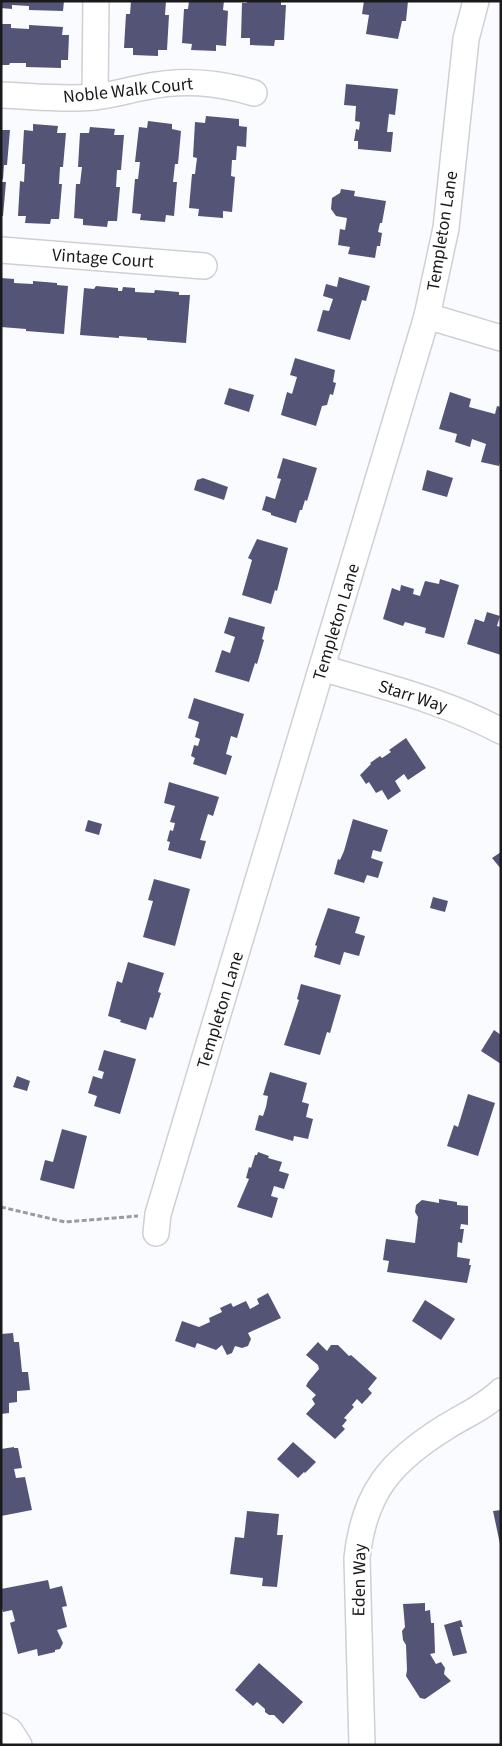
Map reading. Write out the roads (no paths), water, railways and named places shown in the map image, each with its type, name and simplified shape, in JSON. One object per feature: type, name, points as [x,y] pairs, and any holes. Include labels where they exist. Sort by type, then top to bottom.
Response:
[{"type":"street","points":[[95,97],[96,1]]},
{"type":"street","name":"Templeton Lane","points":[[157,1224],[427,316],[446,228],[466,39],[476,1]]},
{"type":"street","name":"Noble Walk Court","points":[[1,95],[70,99],[95,97],[176,82],[204,82],[230,86],[254,93]]},
{"type":"street","name":"Vintage Court","points":[[1,250],[204,266]]},
{"type":"street","points":[[427,316],[501,338]]},
{"type":"street","name":"Starr Way","points":[[322,668],[420,698],[474,717],[501,731]]},
{"type":"street","name":"Eden Way","points":[[362,1745],[357,1558],[360,1533],[367,1508],[391,1469],[408,1454],[445,1428],[484,1405],[501,1391]]},
{"type":"street","points":[[1,1726],[10,1731],[19,1745]]}]
